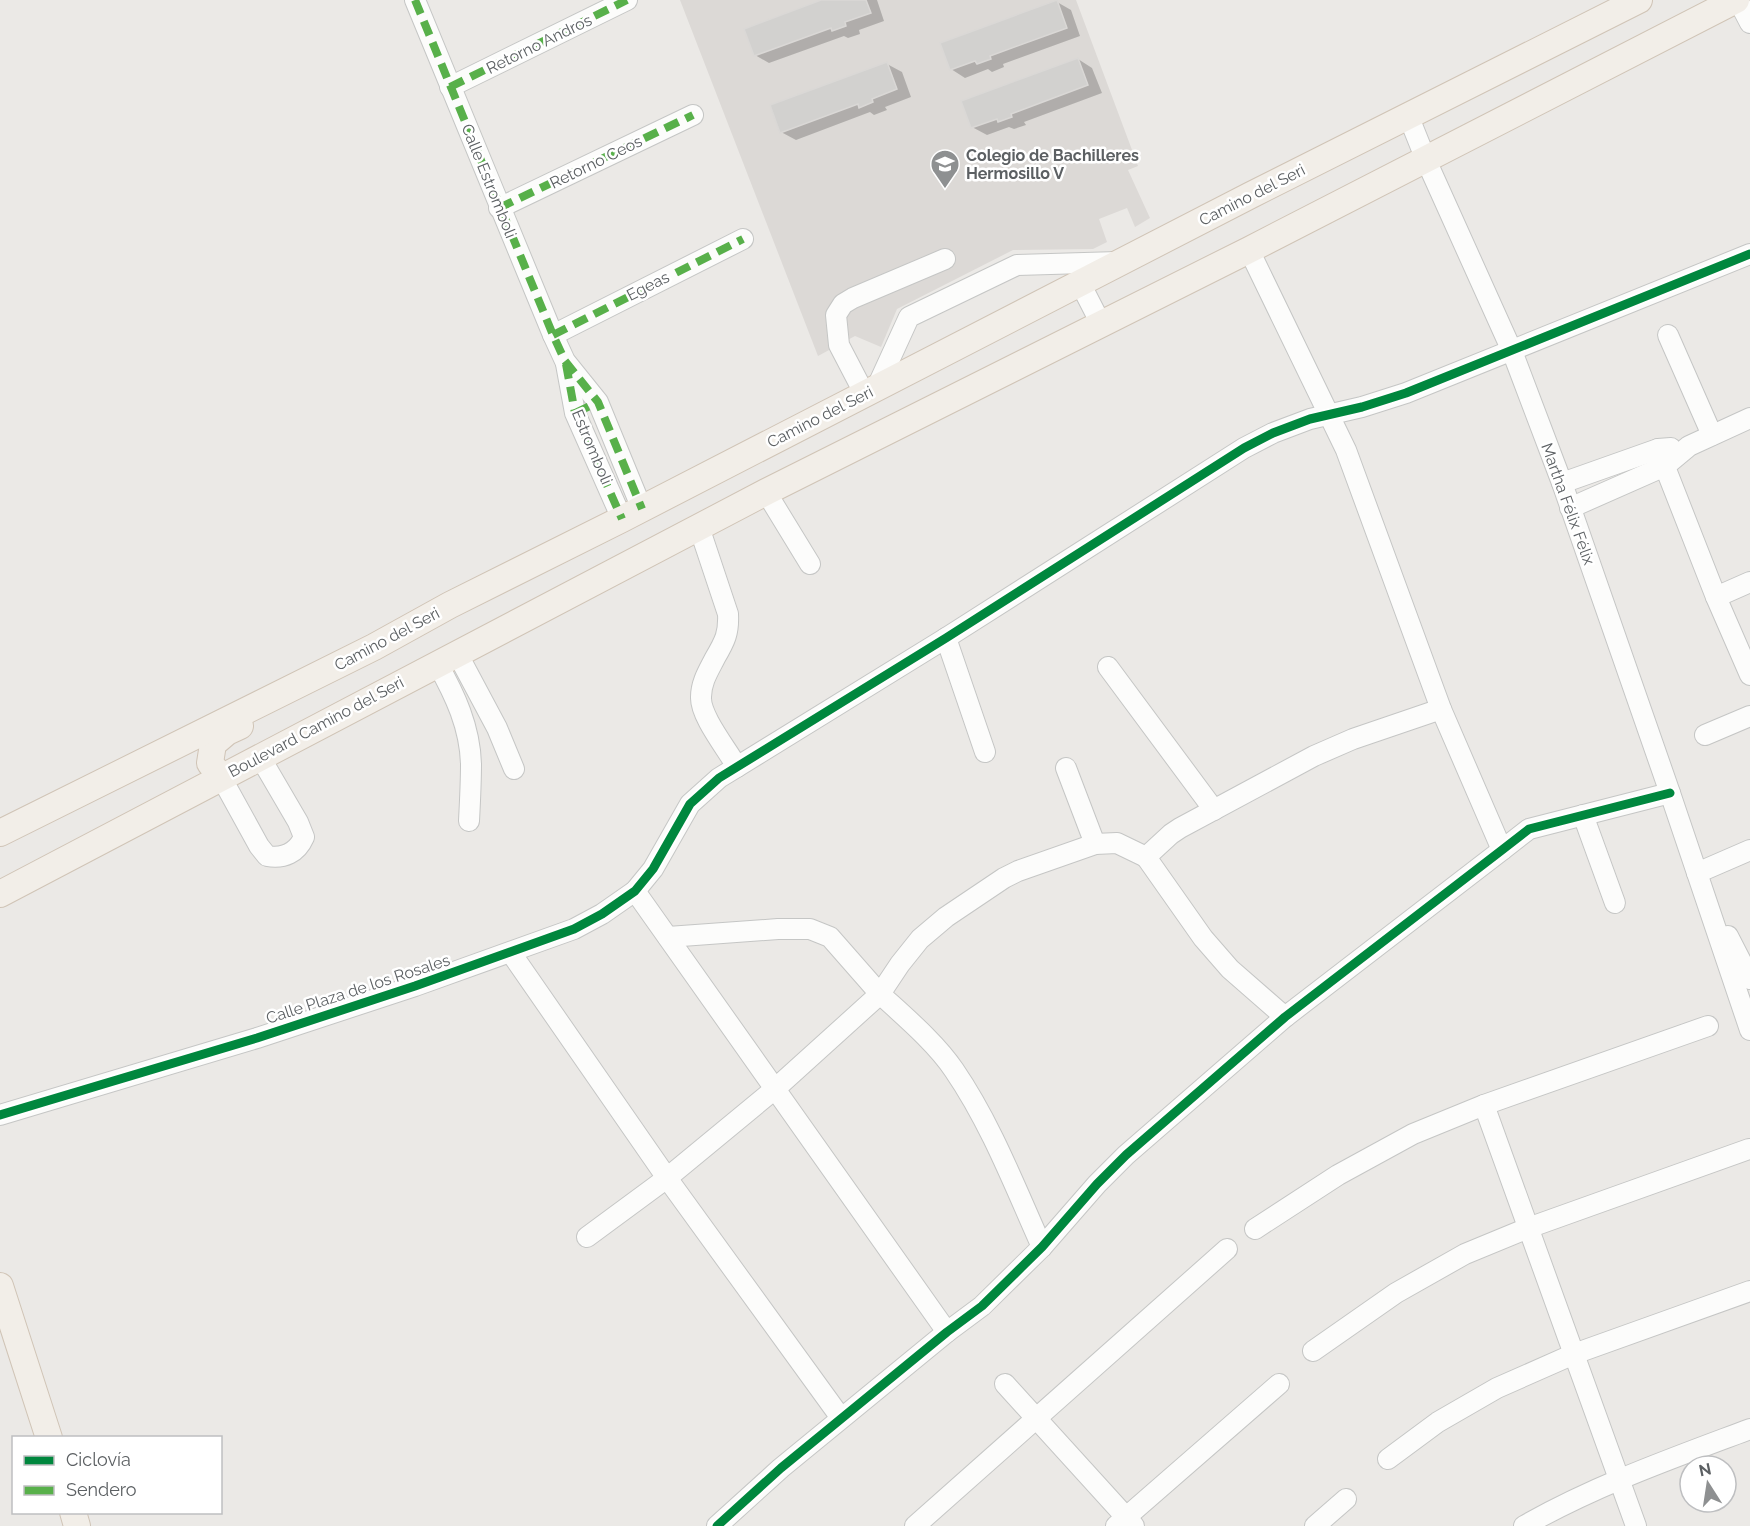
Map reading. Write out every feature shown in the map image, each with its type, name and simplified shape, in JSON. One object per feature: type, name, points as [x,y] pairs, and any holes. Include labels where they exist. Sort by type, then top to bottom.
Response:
[{"type":"main road","name":"Camino del Seri","points":[[0,833],[374,647],[450,605],[632,514],[1120,262],[1639,0]]},
{"type":"main road","points":[[699,527],[1249,250],[1737,0]]},
{"type":"main road","name":"Boulevard Camino del Seri","points":[[0,894],[699,527]]},
{"type":"main road","points":[[221,777],[210,763],[213,744],[227,732],[334,680],[374,647]]},
{"type":"main road","points":[[0,1286],[49,1436]]},
{"type":"street","name":"Calle Estromboli","points":[[414,0],[499,208],[565,361]]},
{"type":"street","name":"Retorno Andros","points":[[450,87],[627,0]]},
{"type":"street","points":[[1737,0],[1750,23]]},
{"type":"street","name":"Martha Félix Félix","points":[[1408,115],[1512,351],[1562,483],[1707,900]]},
{"type":"street","name":"Retorno Ceos","points":[[499,208],[693,116]]},
{"type":"street","name":"Egeas","points":[[553,335],[743,239]]},
{"type":"street","points":[[1249,250],[1327,415],[1346,450],[1441,710],[1502,850]]},
{"type":"street","name":"Calle Plaza de los Rosales","points":[[0,1115],[257,1038],[512,953],[574,929],[602,914],[635,891],[653,869],[690,804],[703,791],[737,767],[946,638],[1244,448],[1292,425],[1385,400],[1750,254]]},
{"type":"street","points":[[945,259],[853,298],[843,304],[836,315],[838,345],[870,390],[909,317],[1017,265],[1120,262]]},
{"type":"street","points":[[1080,283],[1101,324]]},
{"type":"street","points":[[1668,335],[1712,435]]},
{"type":"street","name":"Estromboli","points":[[565,361],[598,402],[632,514]]},
{"type":"street","name":"Estromboli","points":[[565,361],[575,413],[632,514]]},
{"type":"street","points":[[575,413],[598,402]]},
{"type":"street","points":[[1562,483],[1661,458],[1750,418]]},
{"type":"street","points":[[1570,508],[1661,458]]},
{"type":"street","points":[[1661,458],[1716,597],[1750,675]]},
{"type":"street","points":[[766,492],[810,564]]},
{"type":"street","points":[[699,527],[728,614],[729,628],[725,641],[704,677],[700,698],[707,718],[737,767]]},
{"type":"street","points":[[1716,597],[1750,582]]},
{"type":"street","points":[[946,638],[985,752]]},
{"type":"street","points":[[447,658],[497,728],[514,769]]},
{"type":"street","points":[[447,658],[454,694],[466,726],[471,762],[469,820]]},
{"type":"street","points":[[1108,666],[1214,810]]},
{"type":"street","points":[[1146,857],[1171,834],[1314,756],[1353,739],[1441,710]]},
{"type":"street","points":[[1705,735],[1750,716]]},
{"type":"street","points":[[221,777],[267,856],[280,858],[299,848],[304,837],[298,822],[260,757]]},
{"type":"street","points":[[1066,768],[1095,844]]},
{"type":"street","points":[[717,1526],[841,1418],[982,1306],[1042,1247],[1097,1184],[1126,1155],[1285,1017],[1529,829],[1670,793]]},
{"type":"street","points":[[1583,815],[1615,903]]},
{"type":"street","points":[[587,1237],[667,1178],[776,1088],[880,994],[920,939],[946,917],[1018,871],[1095,844],[1117,843],[1146,857],[1203,938],[1230,969],[1285,1017]]},
{"type":"street","points":[[1698,873],[1750,850]]},
{"type":"street","points":[[635,891],[947,1332]]},
{"type":"street","points":[[1707,900],[1750,979]]},
{"type":"street","points":[[1707,900],[1750,1030]]},
{"type":"street","points":[[668,937],[778,929],[810,929],[830,937],[880,994],[915,1026],[953,1068],[990,1132],[1042,1247]]},
{"type":"street","points":[[512,953],[667,1178],[841,1418]]},
{"type":"street","points":[[1255,1229],[1338,1175],[1413,1134],[1484,1105],[1708,1026]]},
{"type":"street","points":[[1484,1105],[1636,1526]]},
{"type":"street","points":[[1313,1351],[1406,1288],[1465,1254],[1528,1228],[1749,1149]]},
{"type":"street","points":[[915,1526],[1227,1249]]},
{"type":"street","points":[[1388,1460],[1438,1422],[1497,1388],[1574,1354],[1750,1291]]},
{"type":"street","points":[[1005,1384],[1125,1523],[1279,1384]]},
{"type":"street","points":[[1524,1526],[1619,1478],[1750,1429]]},
{"type":"street","points":[[1316,1526],[1346,1499]]},
{"type":"shaded area","name":"Colegio de Bachilleres Hermosillo V","points":[[680,0],[1076,0],[1138,166],[1128,170],[1150,218],[1135,227],[1127,208],[1099,219],[1107,242],[1093,249],[1013,250],[897,309],[881,347],[855,336],[818,356]]},
{"type":"building","points":[[821,0],[866,0],[871,13],[845,22],[846,26],[832,31],[831,28],[754,56],[744,29]]},
{"type":"building","points":[[1057,0],[1067,28],[990,56],[991,59],[977,64],[975,61],[950,70],[940,43]]},
{"type":"building","points":[[1078,58],[1088,85],[1011,114],[1012,117],[998,122],[997,119],[971,128],[961,101]]},
{"type":"building","points":[[887,62],[897,89],[872,99],[873,102],[859,108],[858,104],[780,133],[770,105]]},
{"type":"marked path","points":[[415,0],[553,335],[565,361],[598,402],[642,509]]},
{"type":"marked path","points":[[450,87],[627,0]]},
{"type":"marked path","points":[[499,208],[693,115]]},
{"type":"marked path","points":[[553,335],[743,239]]},
{"type":"marked path","points":[[566,364],[575,413],[622,519]]},
{"type":"marked path","points":[[575,413],[598,402]]},
{"type":"cycle path","points":[[0,1115],[257,1038],[415,986],[574,929],[602,914],[635,891],[653,869],[690,804],[719,778],[946,638],[1244,448],[1273,433],[1310,419],[1362,407],[1406,393],[1750,254]]},
{"type":"cycle path","points":[[717,1526],[781,1468],[982,1306],[1042,1247],[1097,1184],[1126,1155],[1285,1017],[1529,829],[1670,793]]},
{"type":"place","name":"Colegio de Bachilleres Hermosillo V","points":[[945,190]]}]
